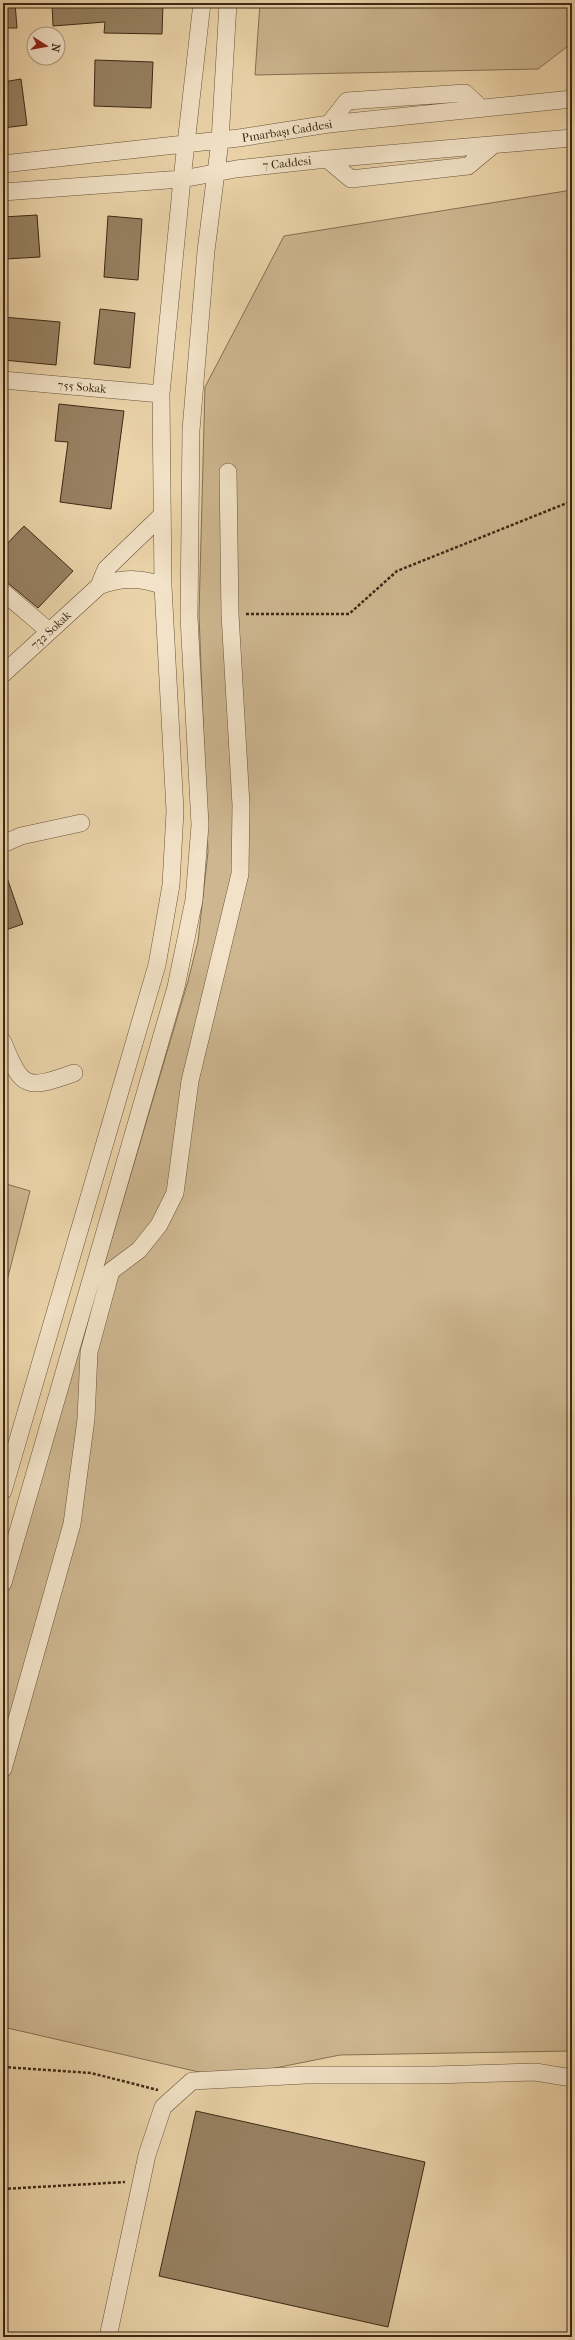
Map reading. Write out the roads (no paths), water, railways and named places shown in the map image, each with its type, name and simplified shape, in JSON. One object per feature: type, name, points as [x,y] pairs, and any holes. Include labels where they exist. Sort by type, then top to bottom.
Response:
[{"type":"street","points":[[3,1489],[148,998],[166,923],[171,885],[175,811],[163,586],[161,516],[161,394],[182,179],[202,3]]},
{"type":"street","points":[[3,1583],[176,988],[194,900],[200,825],[189,617],[189,475],[194,384],[206,251],[220,141],[228,3]]},
{"type":"street","name":"Pınarbaşı Caddesi","points":[[3,164],[220,141],[329,124],[572,100]]},
{"type":"street","name":"7 Caddesi","points":[[3,192],[182,179],[217,172],[327,159],[572,138]]},
{"type":"street","name":"755 Sokak","points":[[3,380],[161,394]]},
{"type":"street","points":[[3,1769],[72,1524],[86,1419],[89,1352],[111,1271],[139,1250],[159,1226],[175,1193],[190,1081],[240,874],[241,804],[230,614],[228,472]]},
{"type":"street","name":"732 Sokak","points":[[99,586],[106,568],[161,516]]},
{"type":"street","name":"732 Sokak","points":[[3,674],[99,586],[110,582],[132,578],[143,579],[163,586]]},
{"type":"street","points":[[3,592],[49,631]]},
{"type":"street","points":[[3,844],[21,836],[81,823]]},
{"type":"street","points":[[3,1042],[15,1072],[29,1082],[45,1083],[74,1073]]},
{"type":"street","points":[[108,2337],[147,2155],[163,2107],[175,2094],[192,2081],[269,2076],[535,2072],[572,2078]]}]
